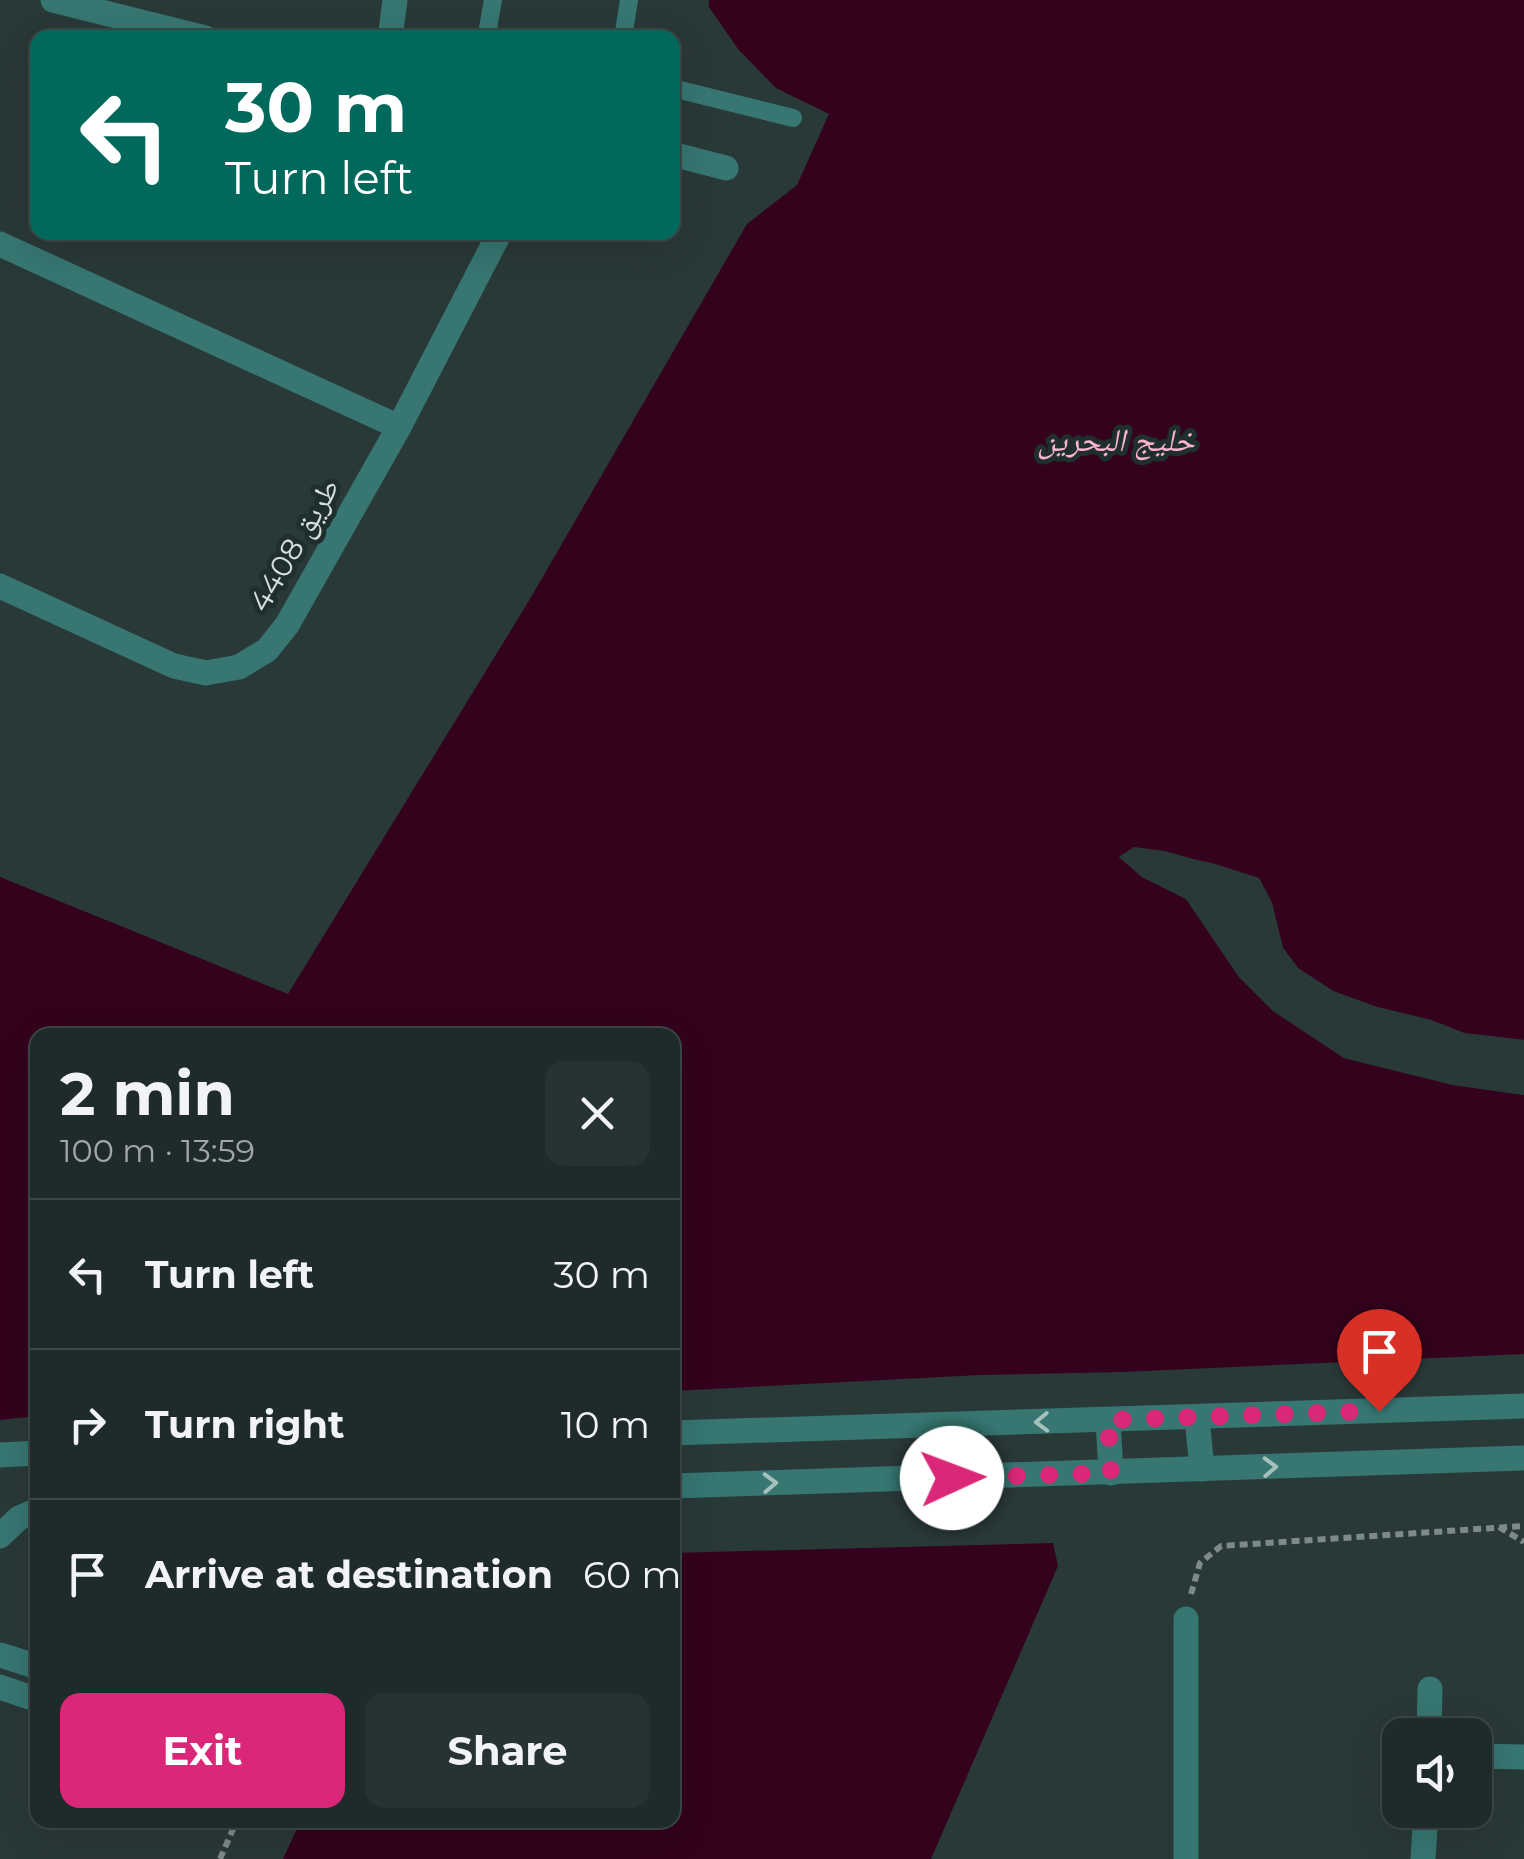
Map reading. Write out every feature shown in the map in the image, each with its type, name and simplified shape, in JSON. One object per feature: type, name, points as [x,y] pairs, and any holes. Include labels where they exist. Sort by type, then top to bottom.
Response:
[{"type":"street","points":[[53,0],[173,30]]},
{"type":"street","points":[[391,30],[394,0]]},
{"type":"street","points":[[680,156],[726,168]]},
{"type":"street","name":"طريق 4408","points":[[0,586],[174,666],[206,672],[239,667],[267,650],[287,625],[399,427],[496,240]]},
{"type":"street","points":[[0,244],[399,427]]},
{"type":"street","points":[[680,1433],[1524,1406]]},
{"type":"street","points":[[1197,1418],[1202,1469]]},
{"type":"street","points":[[1108,1420],[1111,1473]]},
{"type":"street","points":[[0,1456],[30,1454]]},
{"type":"street","points":[[680,1486],[1524,1458]]},
{"type":"street","points":[[0,1507],[30,1508]]},
{"type":"street","points":[[0,1536],[30,1512]]},
{"type":"street","points":[[1186,1619],[1186,1859]]},
{"type":"street","points":[[2,1652],[30,1664]]},
{"type":"street","points":[[0,1687],[30,1697]]},
{"type":"street","points":[[1429,1718],[1430,1689]]},
{"type":"street","points":[[1492,1756],[1524,1757]]},
{"type":"street","points":[[1423,1859],[1425,1828]]},
{"type":"lane","points":[[489,30],[493,0]]},
{"type":"lane","points":[[624,30],[629,0]]},
{"type":"lane","points":[[680,90],[793,118]]},
{"type":"path","points":[[1186,1619],[1200,1563],[1221,1546],[1524,1526]]},
{"type":"path","points":[[1498,1527],[1524,1542]]},
{"type":"path","points":[[220,1859],[234,1828]]},
{"type":"water","name":"خليج البحرين","points":[[709,0],[1524,0],[1524,1040],[1464,1033],[1333,991],[1298,968],[1283,948],[1272,903],[1259,878],[1165,851],[1134,847],[1119,857],[1142,877],[1186,899],[1239,977],[1273,1011],[1344,1058],[1453,1085],[1524,1095],[1524,1354],[680,1391],[680,1028],[30,1028],[30,1417],[0,1420],[0,877],[288,994],[530,599],[747,224],[797,185],[829,114],[776,88],[738,49],[709,7]]},
{"type":"water","points":[[1053,1543],[1058,1566],[931,1859],[283,1859],[297,1828],[680,1828],[680,1553]]},
{"type":"pier","points":[[1134,847],[1212,863],[1259,878],[1272,903],[1283,948],[1298,968],[1333,991],[1464,1033],[1524,1040],[1524,1045],[1463,1038],[1331,996],[1295,972],[1279,950],[1268,905],[1255,882],[1164,856],[1135,852],[1127,858],[1145,873],[1189,895],[1243,974],[1277,1007],[1346,1053],[1454,1080],[1524,1090],[1524,1095],[1453,1085],[1344,1058],[1273,1011],[1239,977],[1186,899],[1142,877],[1119,857]]},
{"type":"route","points":[[952,1478],[1111,1473],[1108,1420],[1379,1411]]}]
